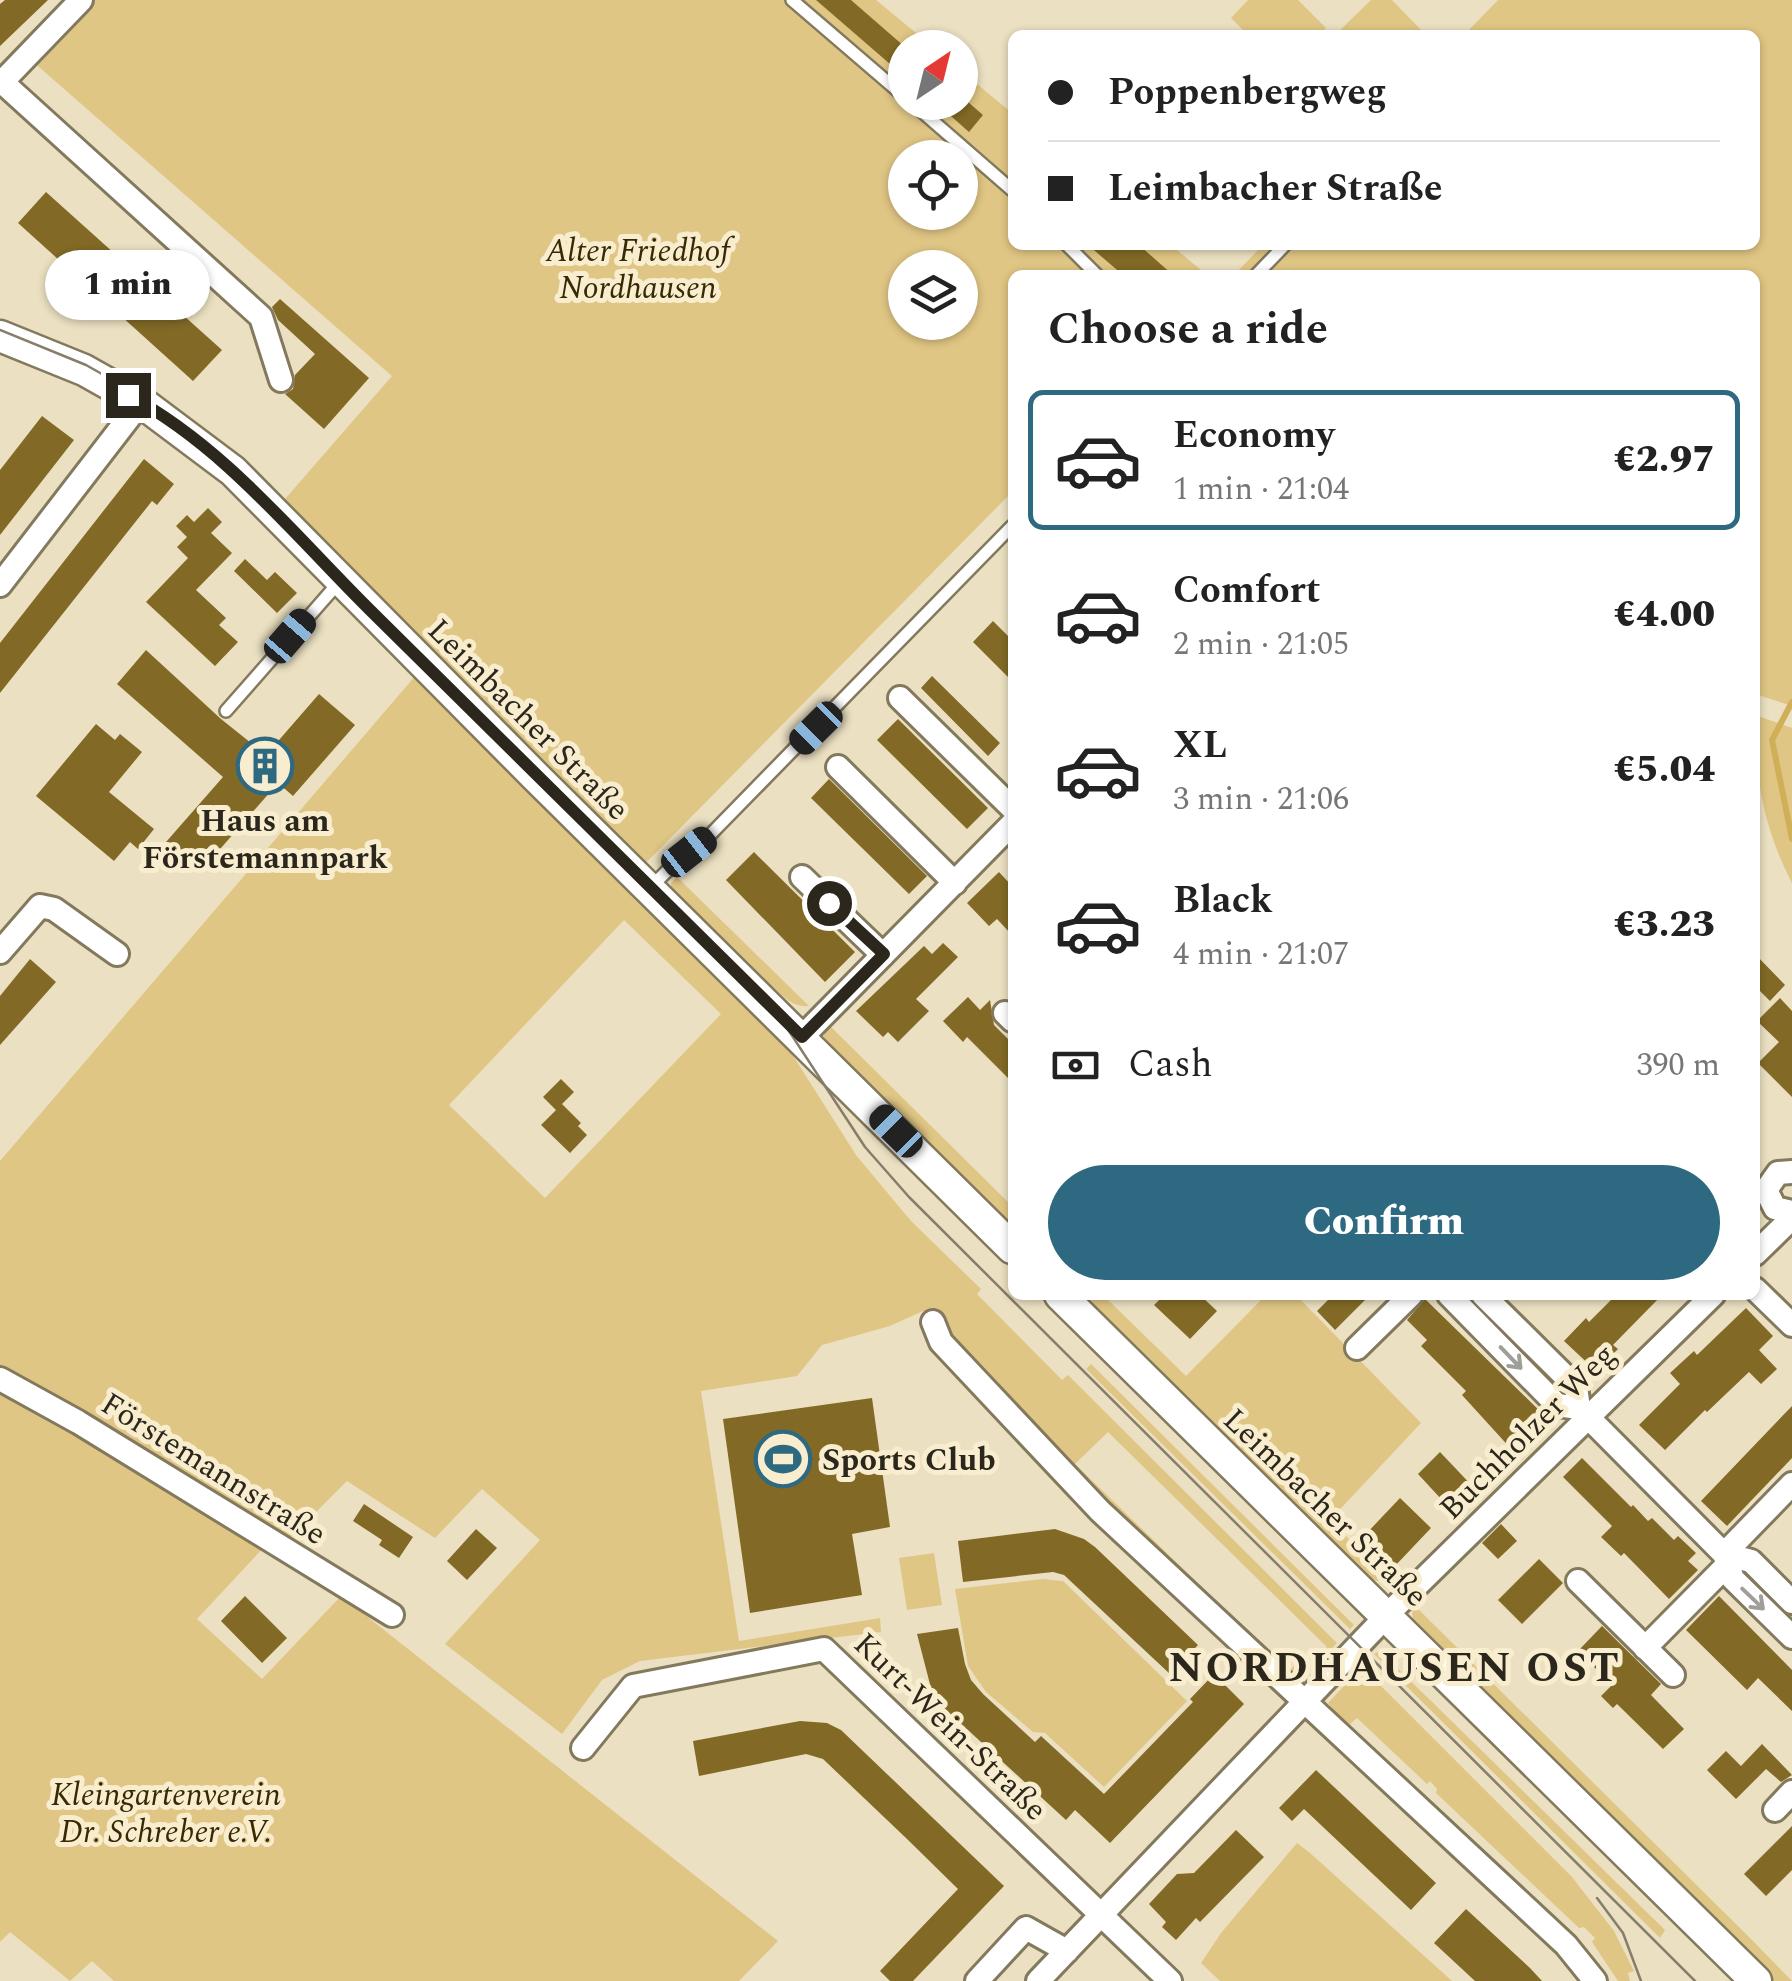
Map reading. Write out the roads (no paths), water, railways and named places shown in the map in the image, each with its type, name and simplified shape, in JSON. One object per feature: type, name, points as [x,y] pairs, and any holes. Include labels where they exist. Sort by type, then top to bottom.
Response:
[{"type":"street","points":[[75,2],[1,83],[261,317],[281,380]]},
{"type":"street","name":"Leimbacher Straße","points":[[0,336],[84,370],[141,402],[233,471],[1008,1244]]},
{"type":"street","points":[[0,585],[141,402]]},
{"type":"street","points":[[900,698],[1008,804]]},
{"type":"street","points":[[838,768],[956,882]]},
{"type":"street","points":[[802,1037],[956,882],[1008,836]]},
{"type":"street","points":[[802,877],[884,954]]},
{"type":"street","points":[[0,951],[40,906],[54,909],[118,954]]},
{"type":"street","points":[[1760,1249],[1792,1215],[1774,1208],[1766,1190],[1778,1174],[1792,1172]]},
{"type":"street","points":[[1760,1294],[1792,1325]]},
{"type":"street","name":"Leimbacher Straße","points":[[1065,1300],[1756,1981]]},
{"type":"street","points":[[1357,1348],[1405,1300]]},
{"type":"street","points":[[1454,1300],[1557,1405],[1583,1412]]},
{"type":"street","points":[[1488,1300],[1576,1387],[1583,1412],[1726,1559],[1733,1579],[1792,1637]]},
{"type":"street","name":"Buchholzer Weg","points":[[1038,1981],[1583,1412],[1707,1300]]},
{"type":"street","points":[[932,1322],[942,1342],[1100,1511],[1566,1945],[1595,1981]]},
{"type":"street","name":"Förstemannstraße","points":[[0,1380],[78,1422],[392,1614]]},
{"type":"street","points":[[1645,1648],[1792,1484]]},
{"type":"street","points":[[1726,1559],[1751,1561],[1792,1602]]},
{"type":"street","points":[[1578,1581],[1673,1676]]},
{"type":"street","name":"Kurt-Wein-Straße","points":[[583,1748],[633,1686],[824,1649],[1101,1915]]},
{"type":"street","points":[[1101,1915],[1170,1981]]},
{"type":"street","points":[[977,1981],[1026,1928],[1067,1950]]},
{"type":"lane","points":[[792,0],[888,82]]},
{"type":"lane","points":[[932,120],[1008,186]]},
{"type":"lane","points":[[1072,250],[1093,270]]},
{"type":"lane","points":[[1261,270],[1280,250]]},
{"type":"lane","points":[[649,889],[706,839],[1008,530]]},
{"type":"lane","points":[[226,711],[340,581]]},
{"type":"waterway","points":[[1792,702],[1772,740],[1792,839]]},
{"type":"tram line","points":[[0,330],[86,365],[139,395],[236,469],[766,996],[865,1147],[1008,1296]]},
{"type":"tram line","points":[[1012,1300],[1695,1981]]},
{"type":"tram line","points":[[1597,1898],[1623,1933],[1641,1981]]},
{"type":"place","name":"Haus am Förstemannpark","points":[[265,766]]},
{"type":"place","name":"Sports Club","points":[[783,1459]]},
{"type":"district","name":"NORDHAUSEN OST","points":[[1395,1666]]},
{"type":"park label","name":"Alter Friedhof Nordhausen","points":[[638,268]]},
{"type":"park label","name":"Kleingartenverein Dr. Schreber e.V.","points":[[166,1812]]}]
